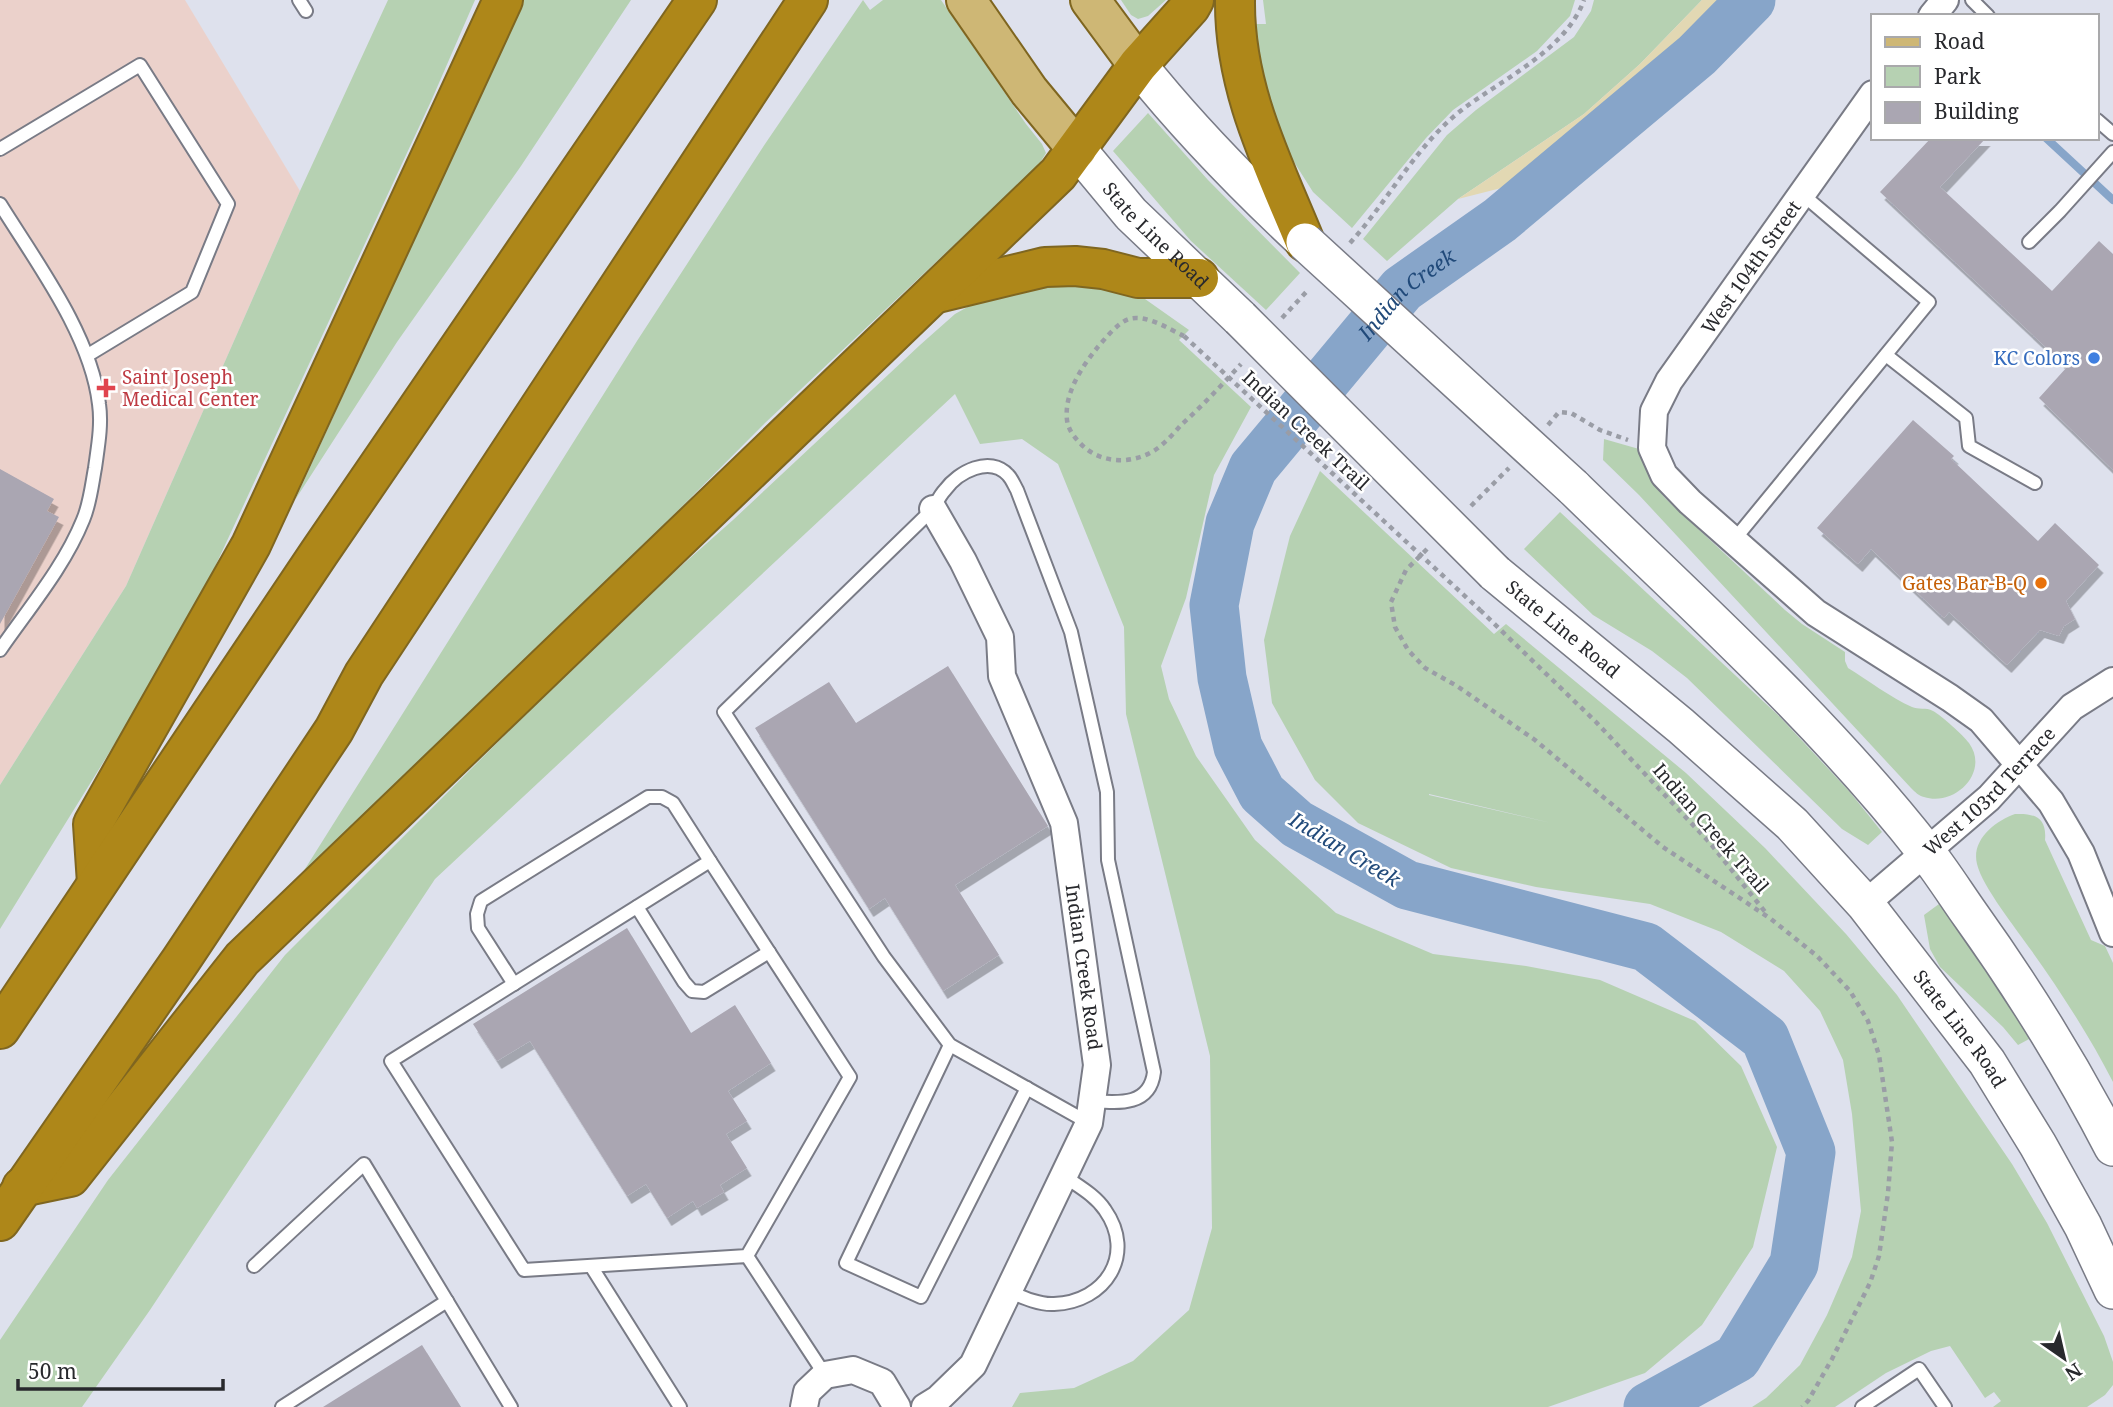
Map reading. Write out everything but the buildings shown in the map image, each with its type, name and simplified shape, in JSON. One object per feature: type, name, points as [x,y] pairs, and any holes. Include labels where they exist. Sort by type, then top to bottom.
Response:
[{"type":"highway","points":[[97,883],[93,824],[251,545],[503,0]]},
{"type":"highway","points":[[0,1030],[319,553],[697,0]]},
{"type":"highway","points":[[0,1221],[181,960],[334,730],[364,674],[808,0]]},
{"type":"highway","points":[[22,1187],[70,1177],[242,959],[1058,174],[1138,65],[1194,0]]},
{"type":"highway","points":[[1235,0],[1235,25],[1245,85],[1255,120],[1305,242]]},
{"type":"highway","points":[[932,294],[1045,267],[1075,266],[1138,278],[1199,278]]},
{"type":"main road","name":"State Line Road","points":[[966,0],[1029,90],[1131,214],[1199,278],[1257,322],[1494,573],[1681,726],[1793,824],[1864,904],[1987,1062],[2084,1226],[2113,1290]]},
{"type":"main road","points":[[1090,0],[1138,65],[1239,180],[1573,487],[1790,699],[1866,782],[1926,852],[1990,942],[2046,1029],[2113,1147]]},
{"type":"street","points":[[1934,14],[1945,0]]},
{"type":"street","name":"West 104th Street","points":[[1734,540],[1664,475],[1652,448],[1654,411],[1669,381],[1871,97]]},
{"type":"street","name":"Indian Creek Road","points":[[926,1407],[938,1399],[972,1365],[1064,1176],[1091,1112],[1097,1065],[1064,823],[1002,676],[1000,637],[964,561],[933,509]]},
{"type":"street","points":[[1734,540],[1816,613],[1981,720],[2050,802],[2081,853],[2113,933]]},
{"type":"street","name":"West 103rd Terrace","points":[[1864,904],[1989,797],[2072,706],[2113,681]]},
{"type":"street","points":[[804,1407],[807,1392],[825,1376],[853,1370],[882,1382],[897,1407]]},
{"type":"lane","points":[[1972,0],[1986,14]]},
{"type":"lane","points":[[0,149],[141,65],[228,204],[192,292],[88,355]]},
{"type":"lane","points":[[2099,122],[2113,134]]},
{"type":"lane","points":[[2029,242],[2113,152]]},
{"type":"lane","points":[[1734,540],[1929,302],[1802,194]]},
{"type":"lane","points":[[0,204],[62,304],[88,355],[99,403],[100,437],[84,519],[62,560],[0,650]]},
{"type":"lane","points":[[1886,355],[1966,418],[1969,446],[2035,483]]},
{"type":"lane","points":[[987,466],[999,468],[1008,475],[1017,490],[1071,632],[1107,792],[1108,860],[1154,1072],[1152,1084],[1141,1096],[1091,1112],[1027,1088],[950,1045],[884,957],[724,712],[933,509],[945,489],[972,469],[987,466]]},
{"type":"lane","points":[[514,984],[478,928],[477,914],[481,901],[648,797],[662,797],[673,803],[850,1077],[747,1256]]},
{"type":"lane","points":[[710,861],[391,1061],[524,1270],[747,1256]]},
{"type":"lane","points":[[637,907],[692,991],[704,992],[769,952]]},
{"type":"lane","points":[[950,1045],[846,1263],[921,1297],[1027,1088]]},
{"type":"lane","points":[[254,1266],[364,1164],[511,1407]]},
{"type":"lane","points":[[1008,1291],[1053,1305],[1075,1301],[1094,1292],[1110,1276],[1119,1251],[1116,1230],[1105,1209],[1091,1195],[1064,1176]]},
{"type":"lane","points":[[747,1256],[825,1376]]},
{"type":"lane","points":[[591,1266],[680,1407]]},
{"type":"lane","points":[[282,1407],[447,1301]]},
{"type":"lane","points":[[1863,1407],[1919,1369],[1945,1407]]},
{"type":"path","points":[[1346,248],[1372,218],[1395,183],[1442,128],[1461,110],[1552,46],[1574,22],[1584,0]]},
{"type":"path","points":[[1257,322],[1310,287]]},
{"type":"path","name":"Indian Creek Trail","points":[[1248,356],[1212,396],[1158,448],[1140,457],[1103,459],[1076,439],[1067,422],[1069,396],[1087,360],[1120,325],[1129,319],[1146,320],[1184,336],[1480,611],[1596,722],[1710,843],[1771,919],[1817,956],[1850,991],[1868,1021],[1879,1055],[1892,1142],[1879,1256],[1870,1283],[1832,1359],[1808,1401],[1801,1407]]},
{"type":"shaded area","name":"Saint Joseph Medical Center","points":[[0,0],[185,0],[300,191],[126,586],[0,785]]},
{"type":"green space","points":[[388,0],[475,0],[432,99],[187,627],[0,929],[0,785],[126,586],[300,191]]},
{"type":"green space","points":[[520,0],[631,0],[521,166],[397,342],[295,500],[462,136]]},
{"type":"green space","points":[[863,0],[870,10],[883,0],[941,0],[1042,144],[1046,153],[1038,166],[765,423],[581,608],[495,688],[293,888],[637,341],[765,144]]},
{"type":"green space","points":[[1121,0],[1166,0],[1148,16],[1138,19],[1131,15]]},
{"type":"green space","points":[[1263,0],[1575,0],[1570,16],[1537,51],[1453,110],[1426,138],[1352,228],[1313,192],[1270,124],[1253,24],[1266,24]]},
{"type":"green space","points":[[1594,0],[1702,0],[1640,64],[1584,114],[1458,199],[1387,261],[1363,239],[1447,135],[1574,37],[1591,11]]},
{"type":"green space","points":[[1148,113],[1208,180],[1300,273],[1266,310],[1191,241],[1113,151]]},
{"type":"green space","points":[[1030,281],[1114,288],[1145,299],[1189,330],[1179,340],[1251,407],[1214,475],[1186,598],[1161,666],[1169,699],[1196,756],[1255,840],[1336,913],[1433,954],[1526,966],[1600,980],[1695,1021],[1741,1066],[1777,1147],[1753,1247],[1702,1325],[1645,1373],[1548,1407],[1012,1407],[1020,1393],[1074,1388],[1133,1361],[1189,1310],[1212,1228],[1210,1056],[1126,714],[1124,627],[1058,464],[1022,439],[980,444],[955,394],[435,879],[150,1310],[82,1407],[0,1407],[0,1340],[108,1180],[285,955],[619,621],[733,520],[920,345],[955,314],[998,290]]},
{"type":"green space","points":[[1604,439],[1639,449],[1649,475],[1665,498],[1785,610],[1845,652],[1848,668],[1904,703],[1914,708],[1933,711],[1957,731],[1969,743],[1974,754],[1975,765],[1966,785],[1947,797],[1936,799],[1914,791],[1639,495],[1603,460]]},
{"type":"green space","points":[[1320,471],[1494,634],[1506,624],[1686,773],[1765,848],[1846,934],[1897,995],[2012,1164],[2047,1223],[2104,1336],[2113,1362],[2113,1385],[2105,1395],[2087,1407],[1993,1407],[2001,1401],[1994,1392],[1985,1398],[1950,1346],[1931,1351],[1886,1373],[1835,1407],[1752,1407],[1766,1398],[1800,1365],[1827,1315],[1852,1257],[1861,1211],[1852,1114],[1843,1060],[1820,1011],[1784,971],[1721,932],[1650,904],[1536,887],[1451,868],[1358,823],[1315,780],[1272,703],[1264,640],[1290,536]],"holes":[[[1429,794],[1551,823],[1429,795]]]},
{"type":"green space","points":[[1560,512],[1779,716],[1849,791],[1882,832],[1868,845],[1842,829],[1687,678],[1652,651],[1593,615],[1524,549]]},
{"type":"green space","points":[[2015,814],[2034,816],[2042,822],[2045,840],[2091,940],[2105,946],[2113,963],[2113,1082],[2075,1015],[1980,873],[1976,855],[1981,839],[2000,821]]},
{"type":"green space","points":[[1939,904],[2031,1038],[2018,1045],[2003,1027],[1940,967],[1930,949],[1924,915]]},
{"type":"sand","points":[[1702,0],[1743,0],[1671,67],[1583,141],[1517,184],[1458,199],[1584,114],[1640,64]]},
{"type":"waterway","name":"Indian Creek","points":[[1648,1407],[1737,1358],[1794,1264],[1811,1152],[1765,1038],[1646,947],[1407,885],[1297,824],[1262,793],[1238,747],[1222,678],[1214,605],[1230,523],[1253,468],[1402,289],[1500,220],[1697,55],[1751,0]]},
{"type":"waterway","points":[[2048,140],[2113,200]]},
{"type":"place","name":"KC Colors","points":[[2094,358]]},
{"type":"place","name":"Saint Joseph Medical Center","points":[[106,388]]},
{"type":"place","name":"Gates Bar-B-Q","points":[[2041,583]]}]
